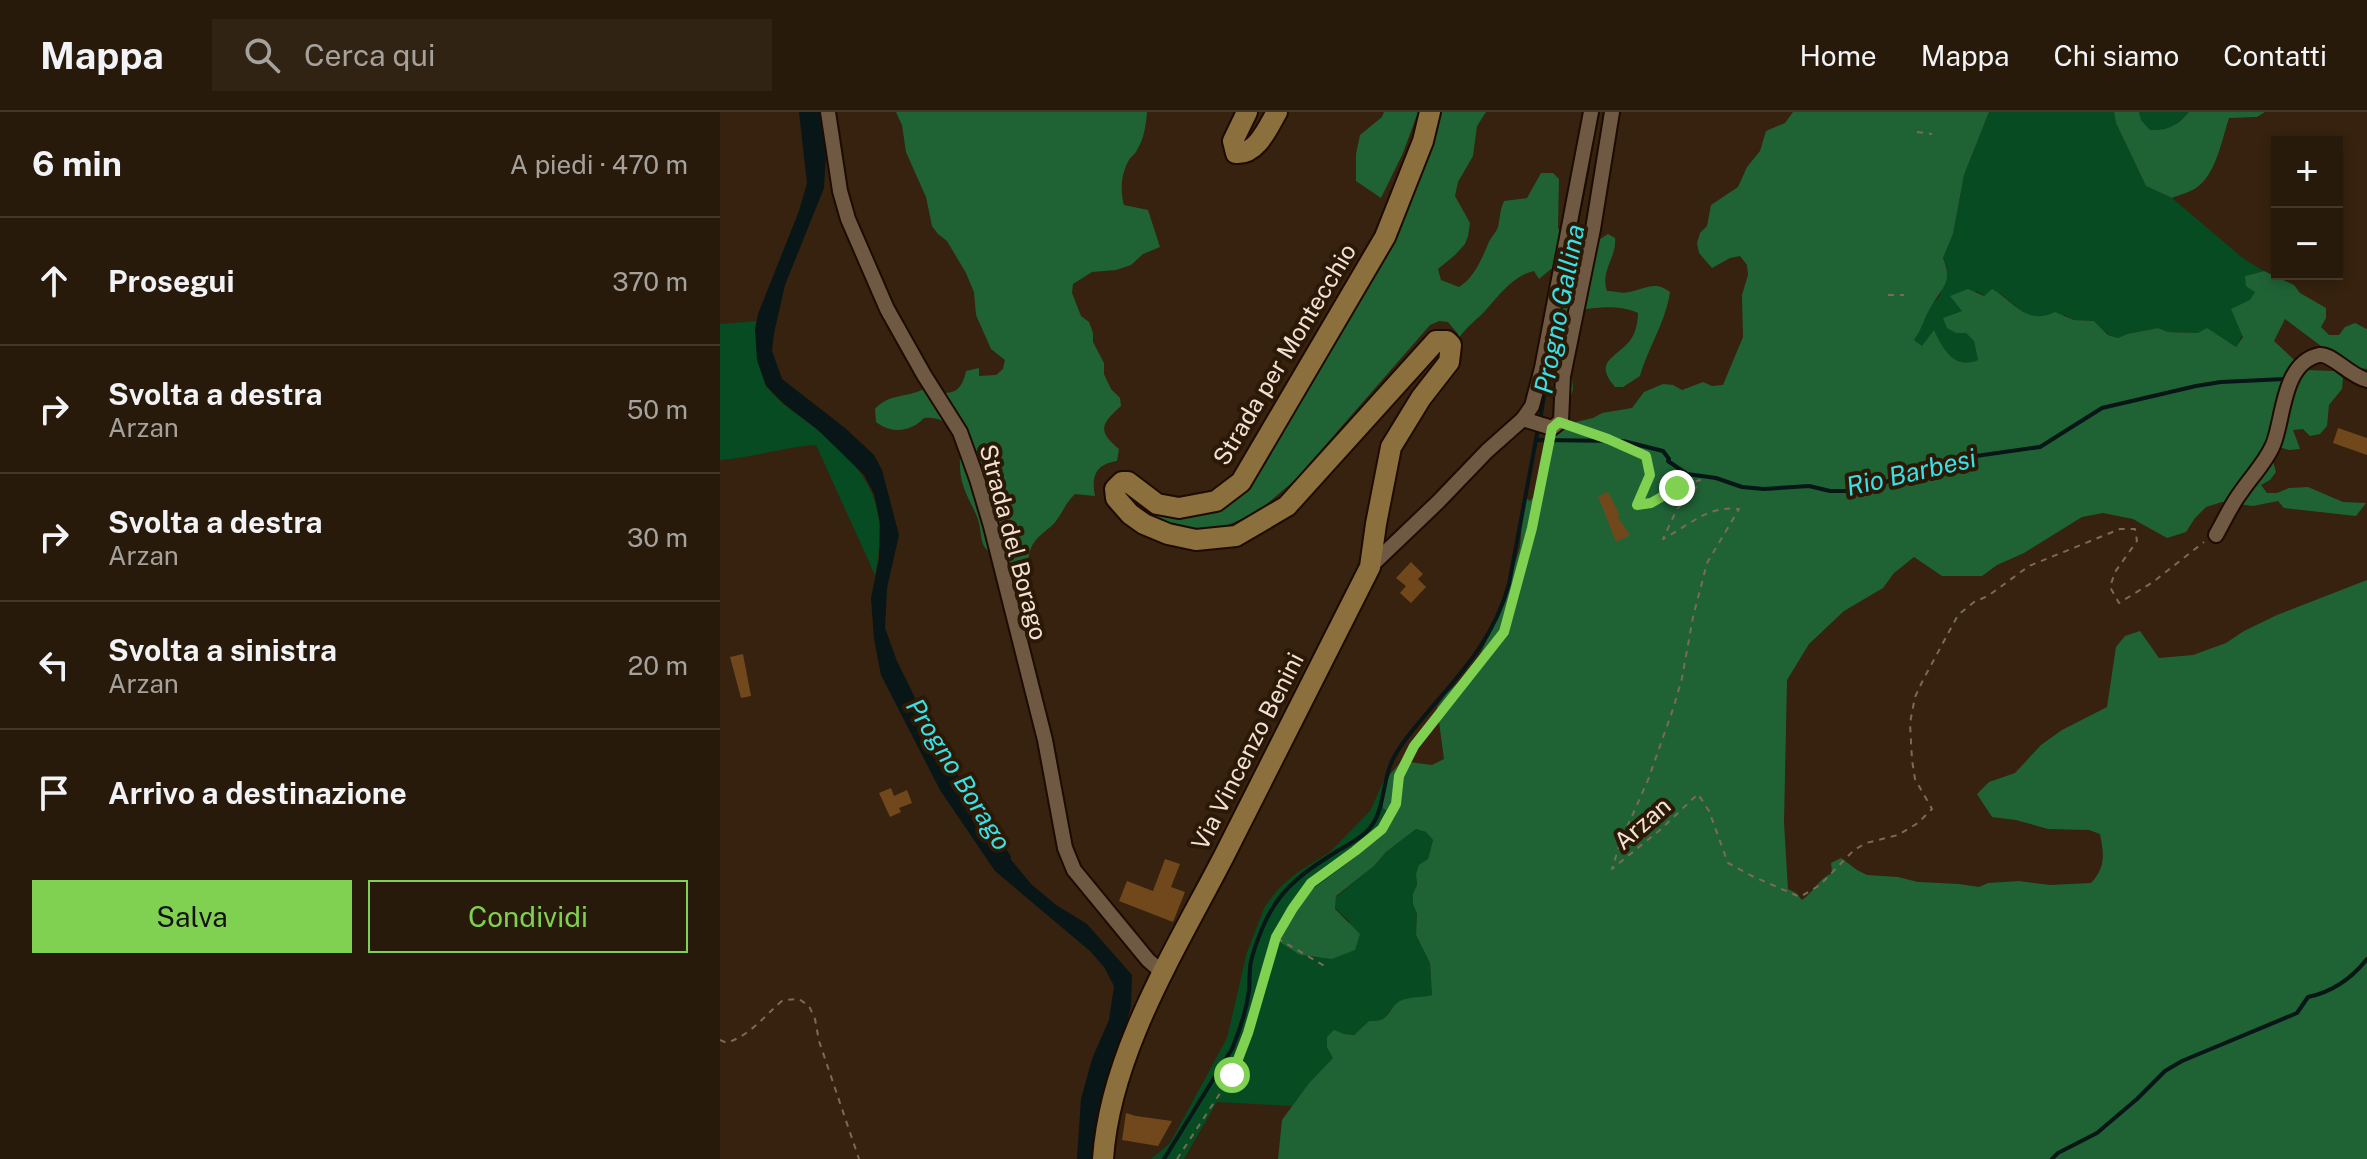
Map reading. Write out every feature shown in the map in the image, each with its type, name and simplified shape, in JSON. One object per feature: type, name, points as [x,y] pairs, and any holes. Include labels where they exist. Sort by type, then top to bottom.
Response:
[{"type":"street","name":"Strada del Borago","points":[[828,112],[840,191],[848,219],[887,309],[960,432],[977,479],[1045,740],[1065,848],[1074,870],[1148,960],[1164,974]]},
{"type":"street","points":[[1247,112],[1233,141],[1236,153],[1249,151],[1277,112]]},
{"type":"street","name":"Strada per Montecchio","points":[[1370,567],[1391,447],[1421,398],[1449,362],[1451,345],[1447,341],[1436,341],[1287,506],[1236,536],[1196,540],[1168,534],[1130,514],[1116,498],[1115,489],[1122,482],[1128,482],[1157,504],[1179,508],[1216,501],[1241,482],[1385,237],[1423,141],[1430,112]]},
{"type":"street","name":"Via Vincenzo Benini","points":[[1103,1159],[1104,1132],[1122,1063],[1370,567],[1487,451],[1526,421],[1542,368],[1591,112]]},
{"type":"street","points":[[1526,421],[1555,425],[1561,421],[1563,376],[1593,229],[1612,112]]},
{"type":"street","points":[[2217,532],[2273,445],[2289,383],[2305,362],[2324,354],[2353,376],[2367,380]]},
{"type":"path","points":[[1917,132],[1932,134]]},
{"type":"path","points":[[1888,295],[1904,295]]},
{"type":"path","points":[[1177,1159],[1232,1075],[1248,1033],[1276,937],[1311,883],[1382,829],[1396,804],[1399,776],[1414,746],[1504,632],[1555,425]]},
{"type":"path","name":"Arzan","points":[[1555,425],[1608,439],[1646,456],[1650,475],[1637,505],[1651,503],[1677,488],[1700,480],[1693,493],[1677,509],[1663,539],[1721,507],[1739,509],[1707,563],[1674,706],[1612,869],[1698,794],[1709,811],[1728,863],[1800,897],[1820,885],[1854,850],[1866,843],[1898,835],[1918,823],[1932,809],[1915,779],[1910,723],[1919,688],[1958,615],[2029,566],[2120,529],[2135,529],[2137,541],[2115,572],[2110,587],[2119,603],[2162,575],[2217,532]]},
{"type":"path","points":[[1276,937],[1328,968]]},
{"type":"path","points":[[720,1040],[727,1043],[744,1035],[761,1023],[783,1000],[799,999],[809,1006],[859,1159]]},
{"type":"green space","points":[[896,112],[1147,112],[1141,141],[1124,171],[1122,194],[1124,205],[1148,210],[1160,247],[1143,254],[1131,265],[1092,272],[1073,284],[1072,293],[1081,316],[1089,322],[1093,342],[1104,363],[1104,374],[1111,389],[1120,398],[1121,406],[1104,428],[1107,437],[1119,449],[1117,461],[1104,465],[1097,472],[1095,496],[1075,494],[1056,521],[1035,541],[1019,580],[1008,581],[1000,558],[983,544],[978,519],[962,482],[961,438],[949,425],[936,418],[924,418],[901,430],[876,422],[875,409],[886,400],[924,389],[950,392],[960,387],[966,371],[979,368],[979,376],[996,375],[1003,369],[1005,360],[991,349],[976,315],[974,292],[966,273],[947,241],[932,226],[926,197],[906,152],[902,125]]},
{"type":"green space","points":[[1384,112],[1418,112],[1403,153],[1381,198],[1356,181],[1356,154],[1360,135]]},
{"type":"green space","points":[[1442,112],[1486,112],[1477,126],[1473,156],[1458,182],[1455,196],[1470,223],[1468,236],[1455,255],[1438,269],[1441,280],[1459,287],[1469,279],[1497,229],[1504,201],[1527,198],[1541,173],[1553,173],[1559,179],[1558,228],[1573,253],[1584,255],[1608,234],[1615,238],[1614,252],[1607,270],[1607,291],[1627,293],[1655,286],[1670,292],[1640,376],[1623,387],[1615,387],[1606,372],[1611,358],[1632,338],[1638,313],[1617,308],[1581,310],[1576,324],[1570,399],[1556,374],[1563,270],[1551,269],[1539,279],[1534,271],[1506,287],[1457,341],[1458,334],[1448,322],[1439,321],[1430,325],[1295,480],[1256,513],[1204,535],[1160,528],[1151,509],[1234,493],[1425,162]]},
{"type":"green space","points":[[1793,112],[1989,112],[1964,175],[1953,234],[1943,258],[1947,278],[1914,340],[1922,346],[1934,330],[1950,356],[1956,360],[1978,360],[1974,341],[1966,333],[1956,333],[1947,328],[1943,318],[1962,311],[1950,296],[1968,289],[1984,296],[1992,289],[2028,314],[2045,316],[2055,312],[2074,320],[2094,321],[2108,335],[2118,338],[2158,328],[2168,332],[2198,333],[2207,328],[2236,347],[2243,337],[2231,309],[2250,300],[2255,292],[2246,286],[2245,276],[2264,271],[2271,274],[2271,280],[2283,280],[2294,285],[2300,293],[2326,308],[2326,318],[2321,327],[2329,335],[2339,335],[2345,327],[2355,323],[2367,329],[2367,369],[2339,365],[2325,349],[2285,319],[2274,341],[2305,370],[2335,371],[2343,378],[2342,389],[2329,405],[2327,426],[2320,434],[2310,436],[2303,429],[2293,430],[2300,449],[2279,447],[2270,451],[2276,472],[2261,485],[2267,493],[2308,487],[2343,502],[2366,503],[2356,516],[2284,508],[2278,501],[2253,506],[2222,502],[2206,507],[2186,532],[2167,538],[2133,519],[2103,513],[2082,517],[1982,576],[1942,576],[1914,557],[1894,573],[1883,588],[1844,611],[1809,644],[1787,680],[1784,823],[1788,889],[1802,900],[1832,873],[1831,863],[1841,858],[1867,875],[1918,882],[1979,887],[1988,883],[2019,881],[2050,885],[2091,883],[2103,860],[2100,834],[2089,830],[2048,829],[1992,817],[1977,794],[1989,782],[2015,773],[2041,745],[2062,730],[2107,707],[2116,647],[2125,636],[2140,631],[2159,658],[2193,655],[2226,643],[2277,615],[2367,580],[2367,1159],[1278,1159],[1282,1120],[1309,1083],[1333,1058],[1327,1047],[1327,1037],[1334,1030],[1354,1035],[1369,1021],[1381,1020],[1400,1001],[1432,995],[1430,963],[1416,935],[1417,914],[1413,894],[1419,865],[1428,859],[1433,840],[1426,832],[1416,829],[1336,896],[1335,909],[1360,934],[1355,950],[1332,959],[1300,955],[1272,937],[1287,907],[1359,854],[1395,817],[1383,808],[1383,782],[1402,761],[1432,765],[1444,759],[1437,707],[1446,694],[1473,669],[1485,644],[1520,547],[1524,497],[1530,501],[1541,486],[1555,434],[1572,423],[1602,413],[1632,408],[1644,392],[1663,384],[1682,390],[1703,382],[1712,386],[1723,385],[1743,337],[1742,295],[1748,275],[1747,265],[1740,256],[1712,268],[1699,253],[1697,243],[1700,233],[1707,226],[1711,205],[1738,187],[1747,167],[1760,151],[1766,131],[1785,123]]},
{"type":"green space","points":[[1989,112],[2114,112],[2116,123],[2146,186],[2172,198],[2244,259],[2264,271],[2245,276],[2255,292],[2236,347],[2198,333],[2168,332],[2158,328],[2118,338],[2109,335],[2094,321],[2074,320],[2065,315],[2035,317],[2025,314],[2001,294],[1985,296],[1976,291],[1963,311],[1953,314],[1956,333],[1966,333],[1974,341],[1978,360],[1956,360],[1941,345],[1934,331],[1922,347],[1914,340],[1933,303],[1940,296],[1947,267],[1943,258],[1953,234],[1964,175]]},
{"type":"green space","points":[[2114,112],[2139,112],[2141,120],[2150,130],[2156,130],[2172,126],[2189,112],[2265,112],[2257,117],[2229,118],[2209,175],[2196,188],[2172,198],[2146,186],[2116,123]]},
{"type":"green space","points":[[2139,112],[2189,113],[2171,126],[2150,130],[2141,120]]},
{"type":"green space","points":[[757,321],[755,329],[760,360],[768,388],[849,459],[871,491],[880,528],[875,575],[816,445],[720,460],[720,324]]},
{"type":"green space","points":[[1383,782],[1384,808],[1395,816],[1359,854],[1287,907],[1300,955],[1320,958],[1350,922],[1335,908],[1336,897],[1416,829],[1426,832],[1433,840],[1428,859],[1416,874],[1413,904],[1417,914],[1416,935],[1430,963],[1432,995],[1410,999],[1395,1006],[1382,1019],[1369,1021],[1354,1035],[1343,1034],[1333,1058],[1292,1106],[1217,1102],[1184,1159],[1151,1159],[1170,1143],[1227,1038],[1247,952],[1265,906],[1280,887],[1330,852],[1370,811]]},
{"type":"shaded area","points":[[799,112],[819,112],[826,155],[824,188],[785,285],[772,351],[782,379],[845,428],[874,455],[882,470],[899,535],[887,588],[885,628],[897,661],[945,759],[998,844],[1031,884],[1056,905],[1087,924],[1132,975],[1131,1006],[1105,1095],[1099,1159],[1077,1159],[1081,1099],[1092,1059],[1109,1020],[1114,986],[1104,967],[1090,951],[995,871],[940,790],[881,675],[871,598],[879,559],[880,523],[874,494],[864,475],[766,386],[757,360],[755,329],[758,314],[807,183]]},
{"type":"building","points":[[2338,428],[2367,438],[2367,455],[2333,443]]},
{"type":"building","points":[[1608,492],[1620,515],[1617,516],[1630,535],[1616,542],[1598,496]]},
{"type":"building","points":[[1411,562],[1423,574],[1418,579],[1426,587],[1411,603],[1400,593],[1406,586],[1396,578]]},
{"type":"building","points":[[743,654],[751,696],[741,698],[730,657]]},
{"type":"building","points":[[891,788],[894,796],[907,790],[912,803],[899,808],[901,812],[890,817],[879,793]]},
{"type":"building","points":[[1165,859],[1180,864],[1171,887],[1185,892],[1173,922],[1119,901],[1127,881],[1153,891]]},
{"type":"building","points":[[1126,1113],[1172,1121],[1158,1146],[1122,1140]]},
{"type":"waterway","name":"Progno Gallina","points":[[1559,314],[1588,166]]},
{"type":"waterway","name":"Progno Gallina","points":[[1540,420],[1549,366]]},
{"type":"waterway","name":"Rio Barbesi","points":[[1536,440],[1623,441],[1663,451],[1668,461],[1687,474],[1716,478],[1742,487],[1809,486],[1830,491],[1850,491],[1920,473],[1955,459],[2040,447],[2102,408],[2221,382],[2285,379]]},
{"type":"waterway","name":"Progno Gallina","points":[[1164,1159],[1232,1049],[1246,1006],[1253,953],[1274,906],[1299,878],[1369,829],[1378,814],[1396,754],[1468,664],[1496,619],[1509,584],[1538,429]]},
{"type":"waterway","name":"Progno Borago","points":[[942,754],[1009,857]]},
{"type":"waterway","points":[[2052,1159],[2097,1133],[2165,1071],[2297,1013],[2308,997],[2341,983],[2367,959]]},
{"type":"route","points":[[1232,1075],[1248,1033],[1276,937],[1293,908],[1311,883],[1382,829],[1396,804],[1399,776],[1414,746],[1504,632],[1532,528],[1552,428],[1559,422],[1646,456],[1650,475],[1637,505],[1651,503],[1677,488]]}]
